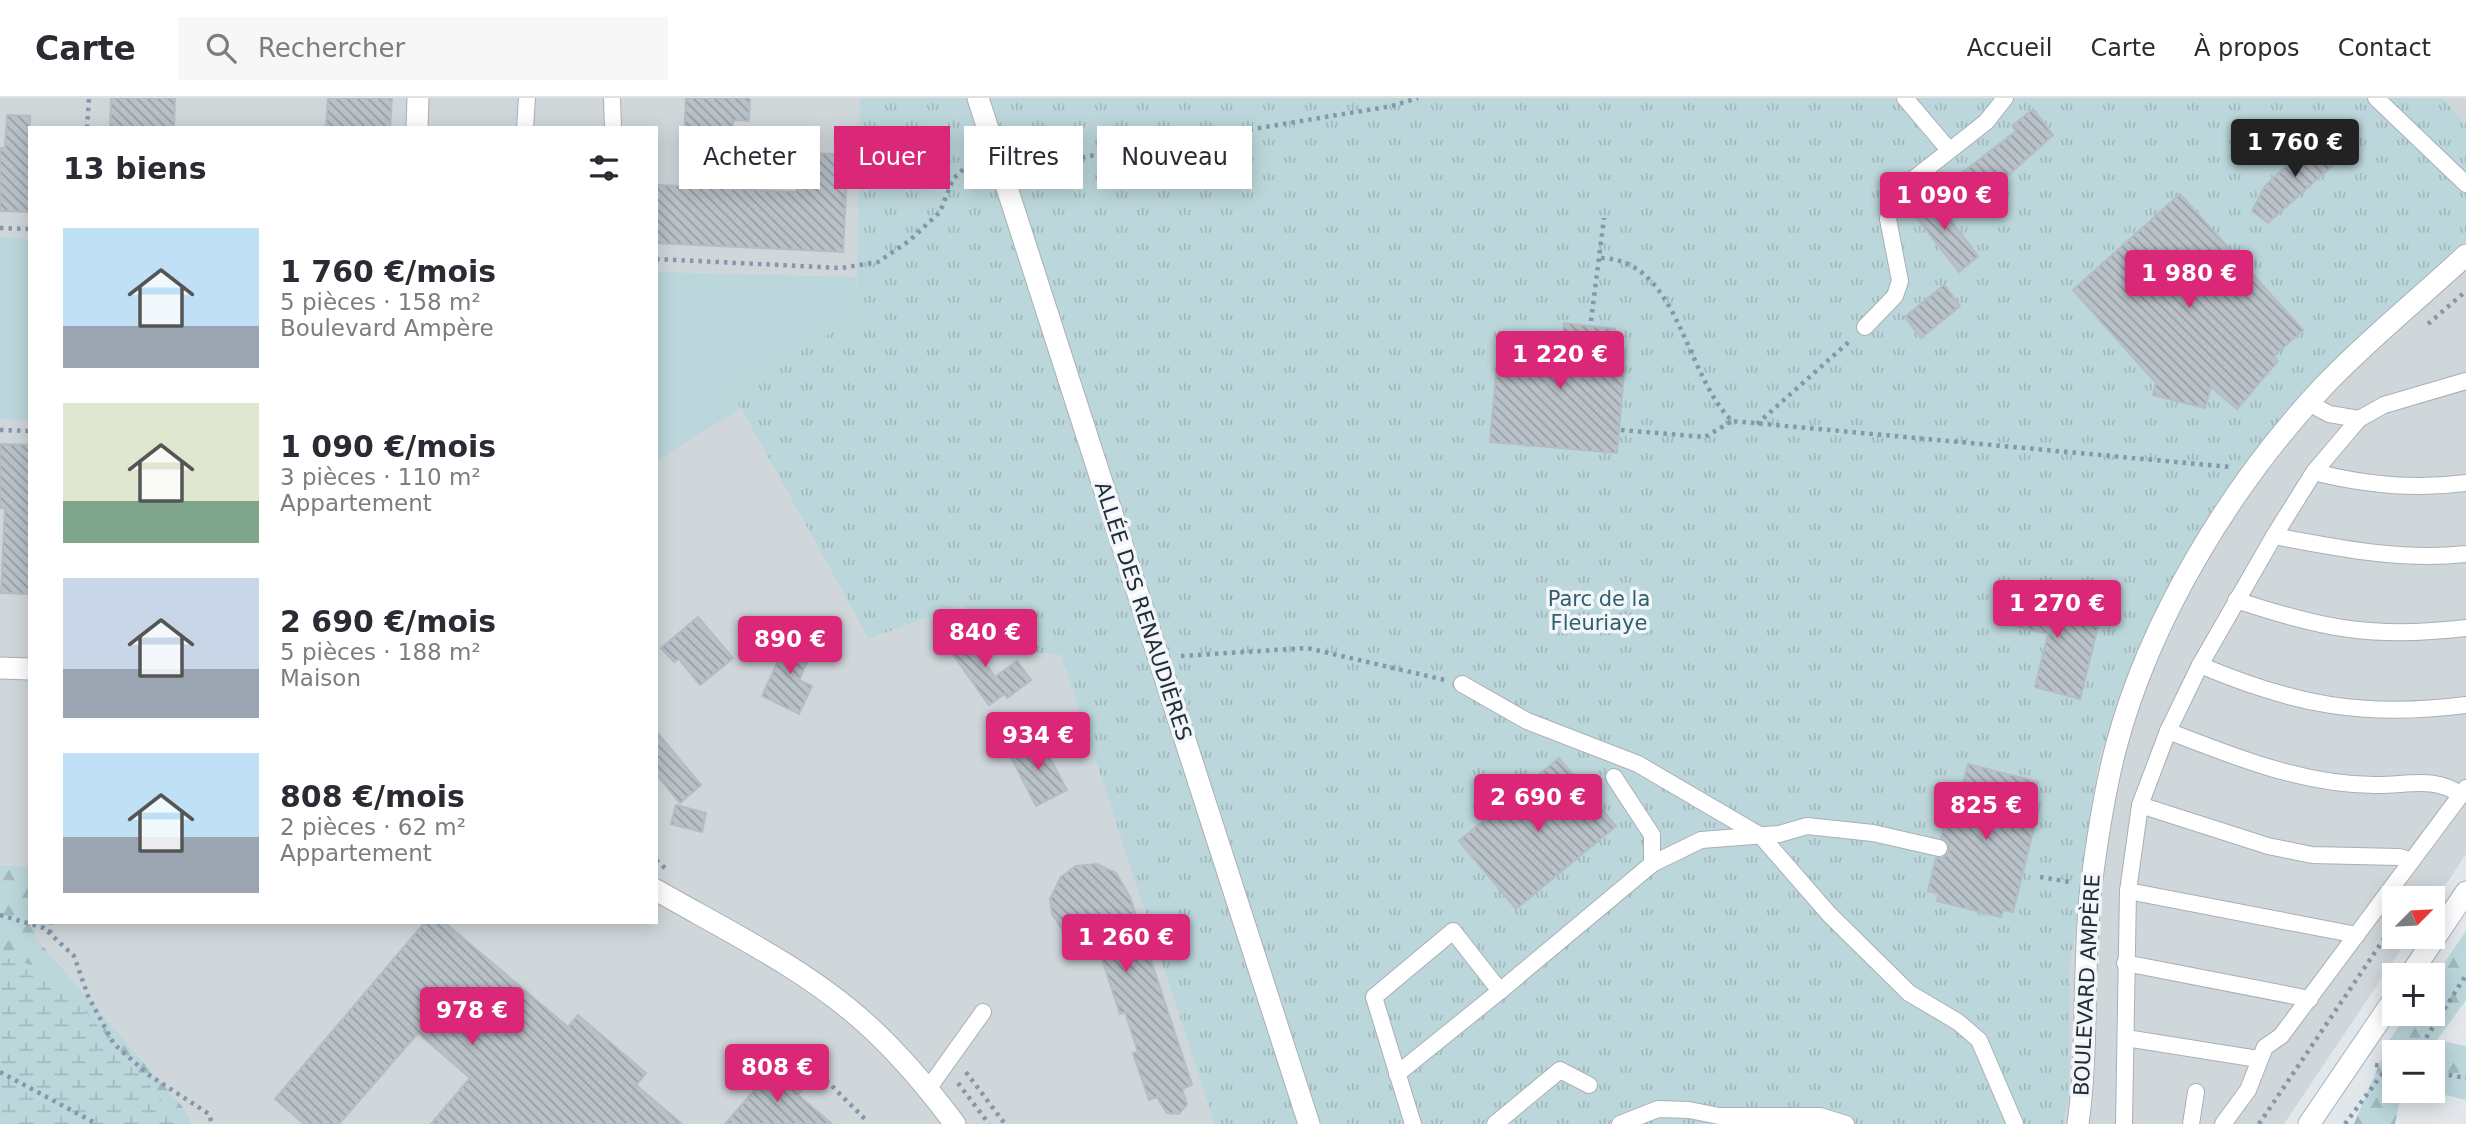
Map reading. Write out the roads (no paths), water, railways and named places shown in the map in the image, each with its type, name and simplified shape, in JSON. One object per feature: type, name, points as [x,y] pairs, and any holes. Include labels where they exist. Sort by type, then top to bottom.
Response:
[{"type":"street","points":[[417,126],[418,98]]},
{"type":"street","name":"ALLÉE DES RENAUDIÈRES","points":[[978,98],[1309,1124]]},
{"type":"street","name":"BOULEVARD AMPÈRE","points":[[2078,1124],[2085,1050],[2085,955],[2091,886],[2104,801],[2116,745],[2134,691],[2167,617],[2249,475],[2309,402],[2466,255]]},
{"type":"street","points":[[0,668],[28,669]]},
{"type":"street","points":[[658,891],[759,949],[863,1020],[928,1089],[955,1124]]},
{"type":"street","points":[[2418,963],[2466,892]]},
{"type":"street","points":[[2309,1124],[2382,1017]]},
{"type":"lane","points":[[525,126],[527,98]]},
{"type":"lane","points":[[612,98],[613,126]]},
{"type":"lane","points":[[1905,98],[1950,150]]},
{"type":"lane","points":[[1865,327],[1895,296],[1900,281],[1888,219],[1894,195],[1986,122],[2005,98]]},
{"type":"lane","points":[[2376,98],[2466,184]]},
{"type":"lane","points":[[2124,1124],[2128,891],[2140,805],[2168,731],[2200,665],[2274,536],[2314,472],[2359,419],[2384,405],[2466,381]]},
{"type":"lane","points":[[2309,402],[2329,414],[2359,419]]},
{"type":"lane","points":[[2314,472],[2374,484],[2411,487],[2466,483]]},
{"type":"lane","points":[[2274,536],[2387,556],[2429,558],[2466,554]]},
{"type":"lane","points":[[2236,600],[2310,623],[2354,632],[2424,633],[2466,628]]},
{"type":"lane","points":[[2200,665],[2265,690],[2329,706],[2380,711],[2466,705]]},
{"type":"lane","points":[[1462,684],[1527,721],[1638,764],[1761,836],[1829,914],[1909,993],[1958,1022],[1979,1040],[2015,1124]]},
{"type":"lane","points":[[2168,731],[2293,775],[2355,784],[2440,783],[2464,791],[2281,1036],[2266,1047],[2258,1059],[2248,1090],[2223,1124]]},
{"type":"lane","points":[[1614,777],[1652,835],[1652,864]]},
{"type":"lane","points":[[2140,805],[2268,846],[2312,855],[2399,857],[2412,861]]},
{"type":"lane","points":[[1397,1074],[1652,864],[1701,840],[1761,836],[1807,826],[1873,833],[1939,848]]},
{"type":"lane","points":[[2128,891],[2357,935]]},
{"type":"lane","points":[[1413,1124],[1374,997],[1453,931],[1500,991]]},
{"type":"lane","points":[[2125,963],[2309,999]]},
{"type":"lane","points":[[928,1089],[983,1012]]},
{"type":"lane","points":[[2126,1038],[2258,1059]]},
{"type":"lane","points":[[1495,1124],[1560,1070],[1589,1085]]},
{"type":"lane","points":[[2191,1124],[2196,1092]]},
{"type":"lane","points":[[1620,1124],[1658,1109],[1689,1110],[1719,1116],[1820,1116],[1846,1124]]},
{"type":"park label","name":"Parc de la Fleuriaye","points":[[1599,611]]}]
